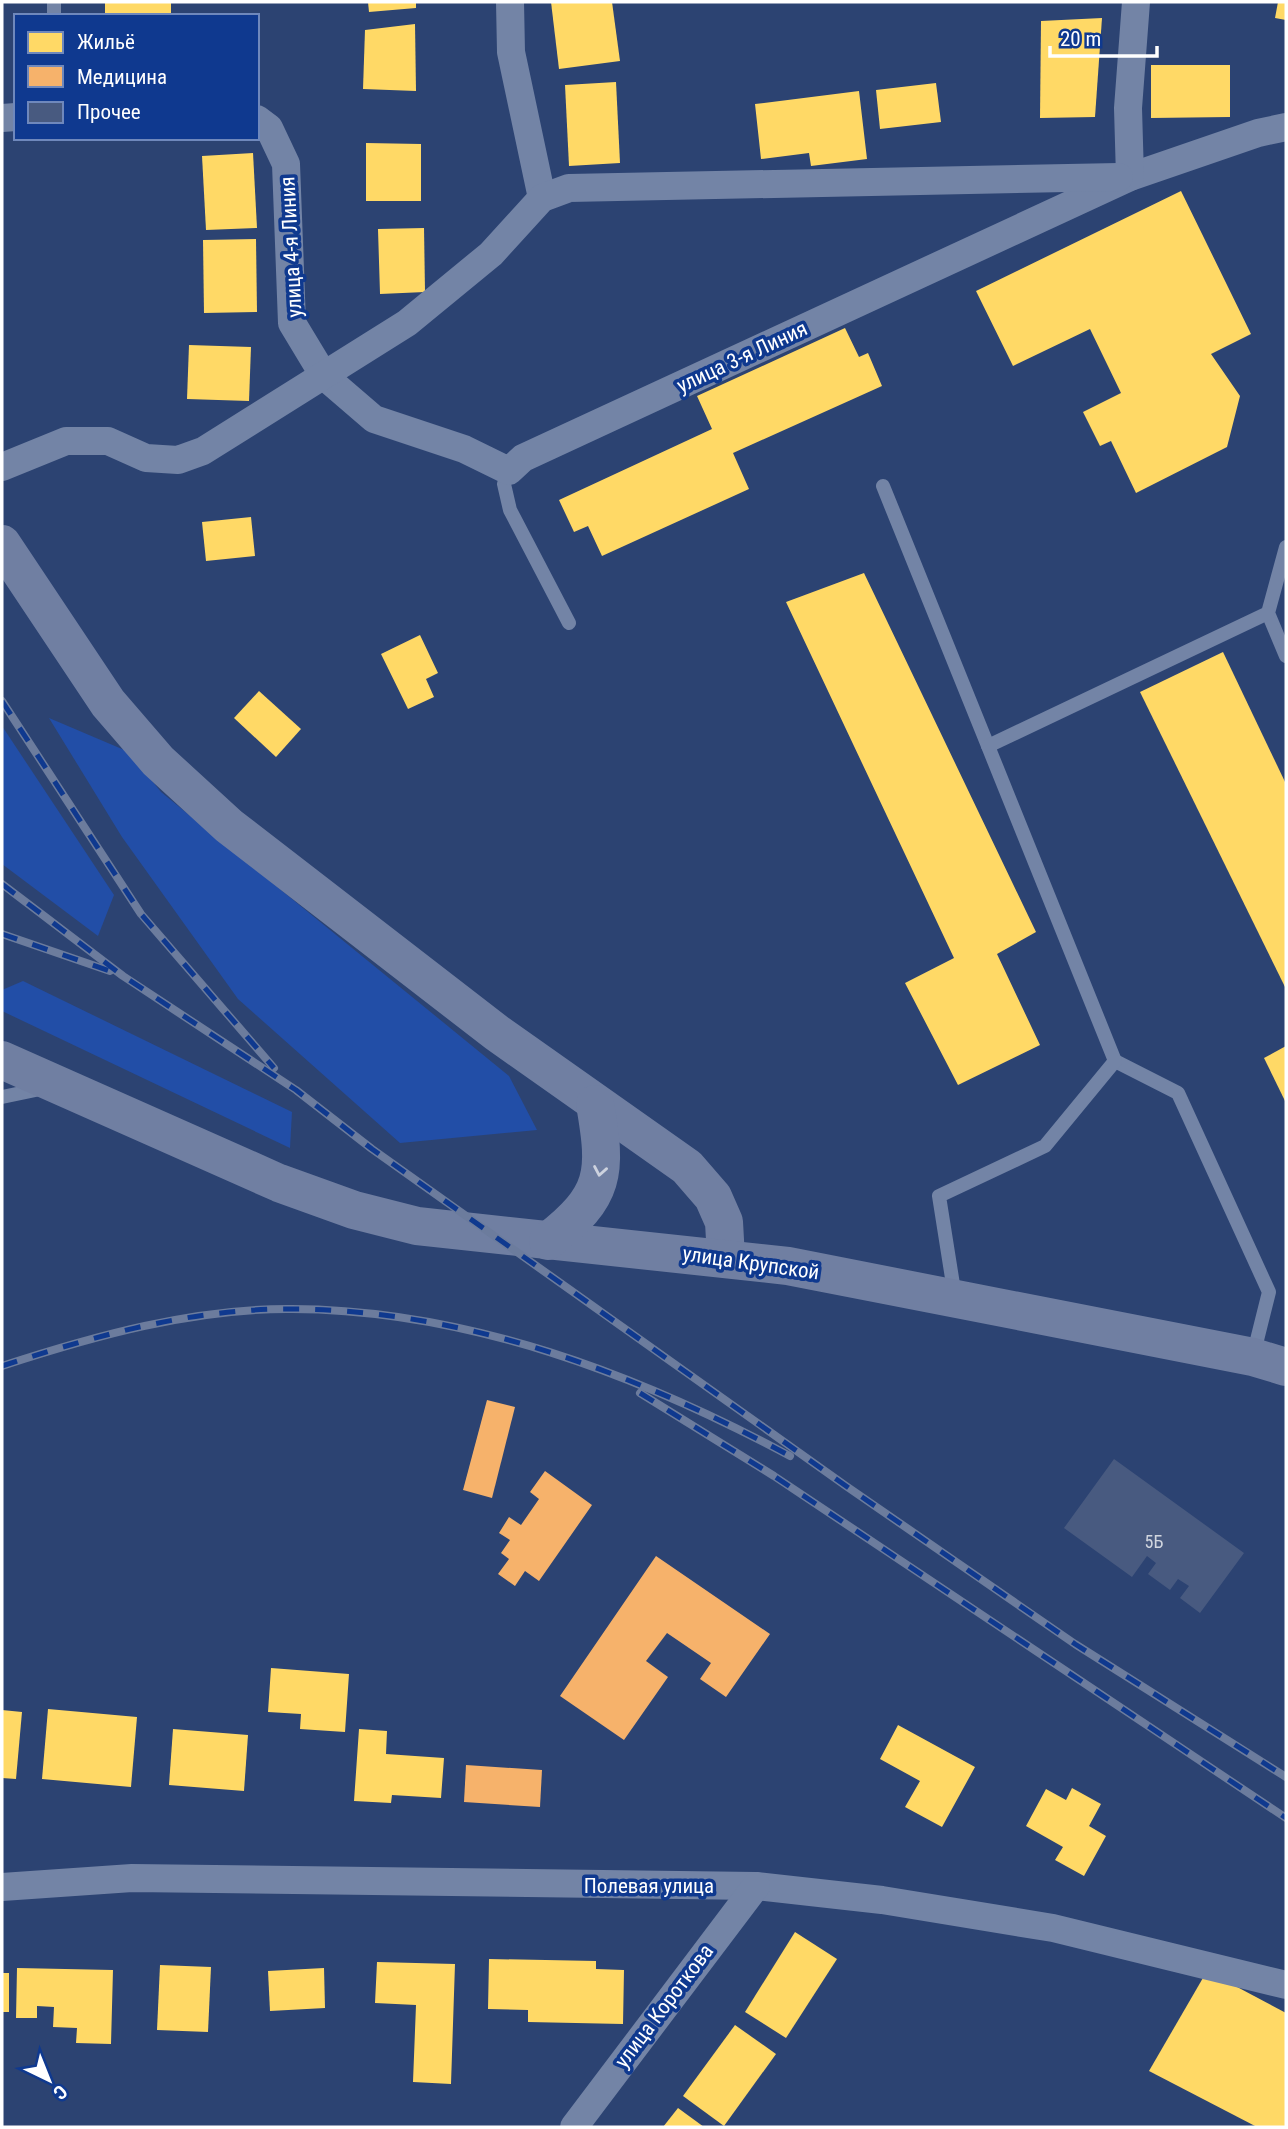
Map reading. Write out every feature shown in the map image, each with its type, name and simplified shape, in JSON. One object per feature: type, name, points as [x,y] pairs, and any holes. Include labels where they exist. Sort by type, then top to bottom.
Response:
[{"type":"main road","points":[[2,544],[108,703],[158,761],[240,834],[496,1033],[595,1104],[672,1154],[713,1197],[723,1222],[726,1258]]},
{"type":"main road","name":"улица Крупской","points":[[2,1060],[219,1158],[354,1210],[417,1226],[788,1266],[1269,1362]]},
{"type":"main road","points":[[548,1241],[576,1219],[598,1185],[604,1153],[595,1104]]},
{"type":"street","points":[[2,467],[66,441],[108,441],[146,457],[178,460],[203,451],[407,323],[491,254],[541,198],[511,52],[510,2]]},
{"type":"street","points":[[1129,177],[1128,108],[1136,2]]},
{"type":"street","name":"улица 4-я Линия","points":[[259,120],[269,128],[286,164],[292,323],[324,376],[374,419],[464,449],[509,471]]},
{"type":"street","name":"улица 3-я Линия","points":[[509,471],[523,458],[1129,177],[1258,133],[1286,127]]},
{"type":"street","name":"улица 3-я Линия","points":[[541,198],[569,188],[1129,177]]},
{"type":"street","name":"Полевая улица","points":[[2,1887],[132,1878],[756,1886],[882,1899],[1054,1928],[1286,1985]]},
{"type":"street","name":"улица Короткова","points":[[574,2127],[756,1886]]},
{"type":"lane","points":[[509,471],[504,484],[510,510],[569,623]]},
{"type":"lane","points":[[884,486],[1115,1061],[1178,1093],[1269,1292],[1269,1362]]},
{"type":"lane","points":[[1286,547],[1268,613],[1286,656]]},
{"type":"lane","points":[[988,746],[1268,613]]},
{"type":"lane","points":[[955,1298],[939,1196],[1045,1146],[1115,1061]]},
{"type":"lane","points":[[2,1097],[56,1086]]},
{"type":"shaded area","points":[[49,718],[129,752],[161,792],[509,1076],[537,1130],[400,1143],[238,999],[122,837]]},
{"type":"shaded area","points":[[2,726],[114,895],[98,936],[2,864]]},
{"type":"shaded area","points":[[23,981],[292,1112],[290,1148],[2,1011],[2,990]]},
{"type":"building: Жильё","points":[[105,2],[171,2],[171,14],[105,14]]},
{"type":"building: Жильё","points":[[368,2],[416,2],[416,8],[369,12]]},
{"type":"building: Жильё","points":[[551,2],[612,2],[620,61],[559,69]]},
{"type":"building: Жильё","points":[[1278,2],[1286,2],[1286,20],[1275,18]]},
{"type":"building: Жильё","points":[[1102,18],[1095,117],[1040,118],[1041,21]]},
{"type":"building: Жильё","points":[[415,24],[416,91],[363,89],[365,30]]},
{"type":"building: Жильё","points":[[1151,65],[1230,65],[1230,117],[1151,118]]},
{"type":"building: Жильё","points":[[616,82],[620,163],[569,166],[565,85]]},
{"type":"building: Жильё","points":[[936,83],[941,122],[880,129],[876,90]]},
{"type":"building: Жильё","points":[[859,91],[867,159],[811,166],[809,153],[761,159],[755,104]]},
{"type":"building: Жильё","points":[[366,143],[421,144],[421,201],[366,201]]},
{"type":"building: Жильё","points":[[253,153],[257,228],[206,230],[202,156]]},
{"type":"building: Жильё","points":[[1181,191],[1251,334],[1211,354],[1240,396],[1227,447],[1136,493],[1111,441],[1100,446],[1083,412],[1121,393],[1090,329],[1013,366],[976,291]]},
{"type":"building: Жильё","points":[[424,228],[425,292],[380,294],[378,229]]},
{"type":"building: Жильё","points":[[256,239],[257,312],[204,313],[203,240]]},
{"type":"building: Жильё","points":[[845,328],[859,357],[868,353],[882,386],[733,453],[749,489],[602,556],[588,526],[574,532],[559,500],[712,429],[697,396]]},
{"type":"building: Жильё","points":[[189,345],[251,347],[249,401],[187,399]]},
{"type":"building: Жильё","points":[[251,517],[255,556],[206,561],[202,522]]},
{"type":"building: Жильё","points":[[864,573],[1036,932],[997,954],[1040,1045],[958,1085],[905,983],[954,958],[786,602]]},
{"type":"building: Жильё","points":[[420,635],[438,673],[426,679],[434,697],[408,709],[381,654]]},
{"type":"building: Жильё","points":[[1223,652],[1286,784],[1286,989],[1140,692]]},
{"type":"building: Жильё","points":[[259,691],[301,729],[276,757],[234,718]]},
{"type":"building: Жильё","points":[[1286,1046],[1286,1103],[1264,1058]]},
{"type":"building: Жильё","points":[[271,1668],[349,1674],[345,1732],[300,1729],[301,1714],[268,1712]]},
{"type":"building: Жильё","points":[[48,1709],[137,1717],[131,1787],[42,1779]]},
{"type":"building: Жильё","points":[[2,1710],[22,1712],[16,1779],[2,1778]]},
{"type":"building: Жильё","points":[[898,1725],[975,1767],[942,1827],[905,1807],[920,1781],[880,1759]]},
{"type":"building: Жильё","points":[[173,1729],[248,1735],[244,1791],[169,1785]]},
{"type":"building: Жильё","points":[[359,1729],[387,1731],[386,1754],[444,1758],[441,1798],[392,1795],[391,1803],[354,1801]]},
{"type":"building: Жильё","points":[[1072,1788],[1101,1804],[1089,1826],[1106,1836],[1084,1876],[1055,1860],[1063,1847],[1026,1826],[1046,1789],[1066,1800]]},
{"type":"building: Жильё","points":[[795,1932],[837,1959],[786,2038],[745,2012]]},
{"type":"building: Жильё","points":[[489,1959],[596,1961],[596,1969],[624,1970],[623,2024],[528,2022],[528,2010],[488,2009]]},
{"type":"building: Жильё","points":[[377,1962],[455,1964],[451,2084],[413,2082],[416,2005],[375,2003]]},
{"type":"building: Жильё","points":[[160,1965],[211,1967],[208,2032],[157,2030]]},
{"type":"building: Жильё","points":[[17,1968],[113,1970],[111,2044],[76,2043],[77,2028],[53,2027],[54,2007],[37,2006],[37,2018],[16,2018]]},
{"type":"building: Жильё","points":[[324,1968],[325,2008],[270,2011],[268,1971]]},
{"type":"building: Жильё","points":[[1207,1971],[1286,2013],[1286,2127],[1257,2127],[1149,2071]]},
{"type":"building: Жильё","points":[[2,1973],[9,1973],[9,2012],[2,2012]]},
{"type":"building: Жильё","points":[[735,2025],[776,2054],[724,2126],[683,2096]]},
{"type":"building: Жильё","points":[[678,2108],[704,2127],[663,2127]]},
{"type":"building: Медицина","points":[[487,1400],[515,1407],[492,1498],[463,1490]]},
{"type":"building: Медицина","points":[[545,1471],[592,1505],[539,1581],[525,1571],[515,1586],[498,1574],[509,1559],[501,1553],[510,1540],[499,1533],[509,1517],[521,1525],[539,1499],[530,1492]]},
{"type":"building: Медицина","points":[[656,1556],[770,1634],[726,1697],[700,1679],[711,1663],[667,1633],[646,1661],[668,1677],[624,1740],[560,1696]]},
{"type":"building: Медицина","points":[[466,1765],[542,1770],[540,1807],[464,1802]]},
{"type":"building: Прочее","points":[[1114,1459],[1244,1553],[1200,1613],[1180,1598],[1189,1586],[1178,1579],[1170,1590],[1148,1574],[1156,1563],[1147,1556],[1132,1577],[1064,1528]]},
{"type":"railway","points":[[2,701],[141,914],[274,1068]]},
{"type":"railway","points":[[2,884],[123,976],[296,1090],[372,1149],[846,1486],[1075,1644],[1286,1777]]},
{"type":"railway","points":[[2,934],[110,971]]},
{"type":"railway","points":[[2,1366],[108,1335],[218,1313],[292,1309],[358,1312],[487,1334],[550,1352],[672,1399],[790,1456]]},
{"type":"railway","points":[[640,1393],[774,1476],[1286,1818]]}]
